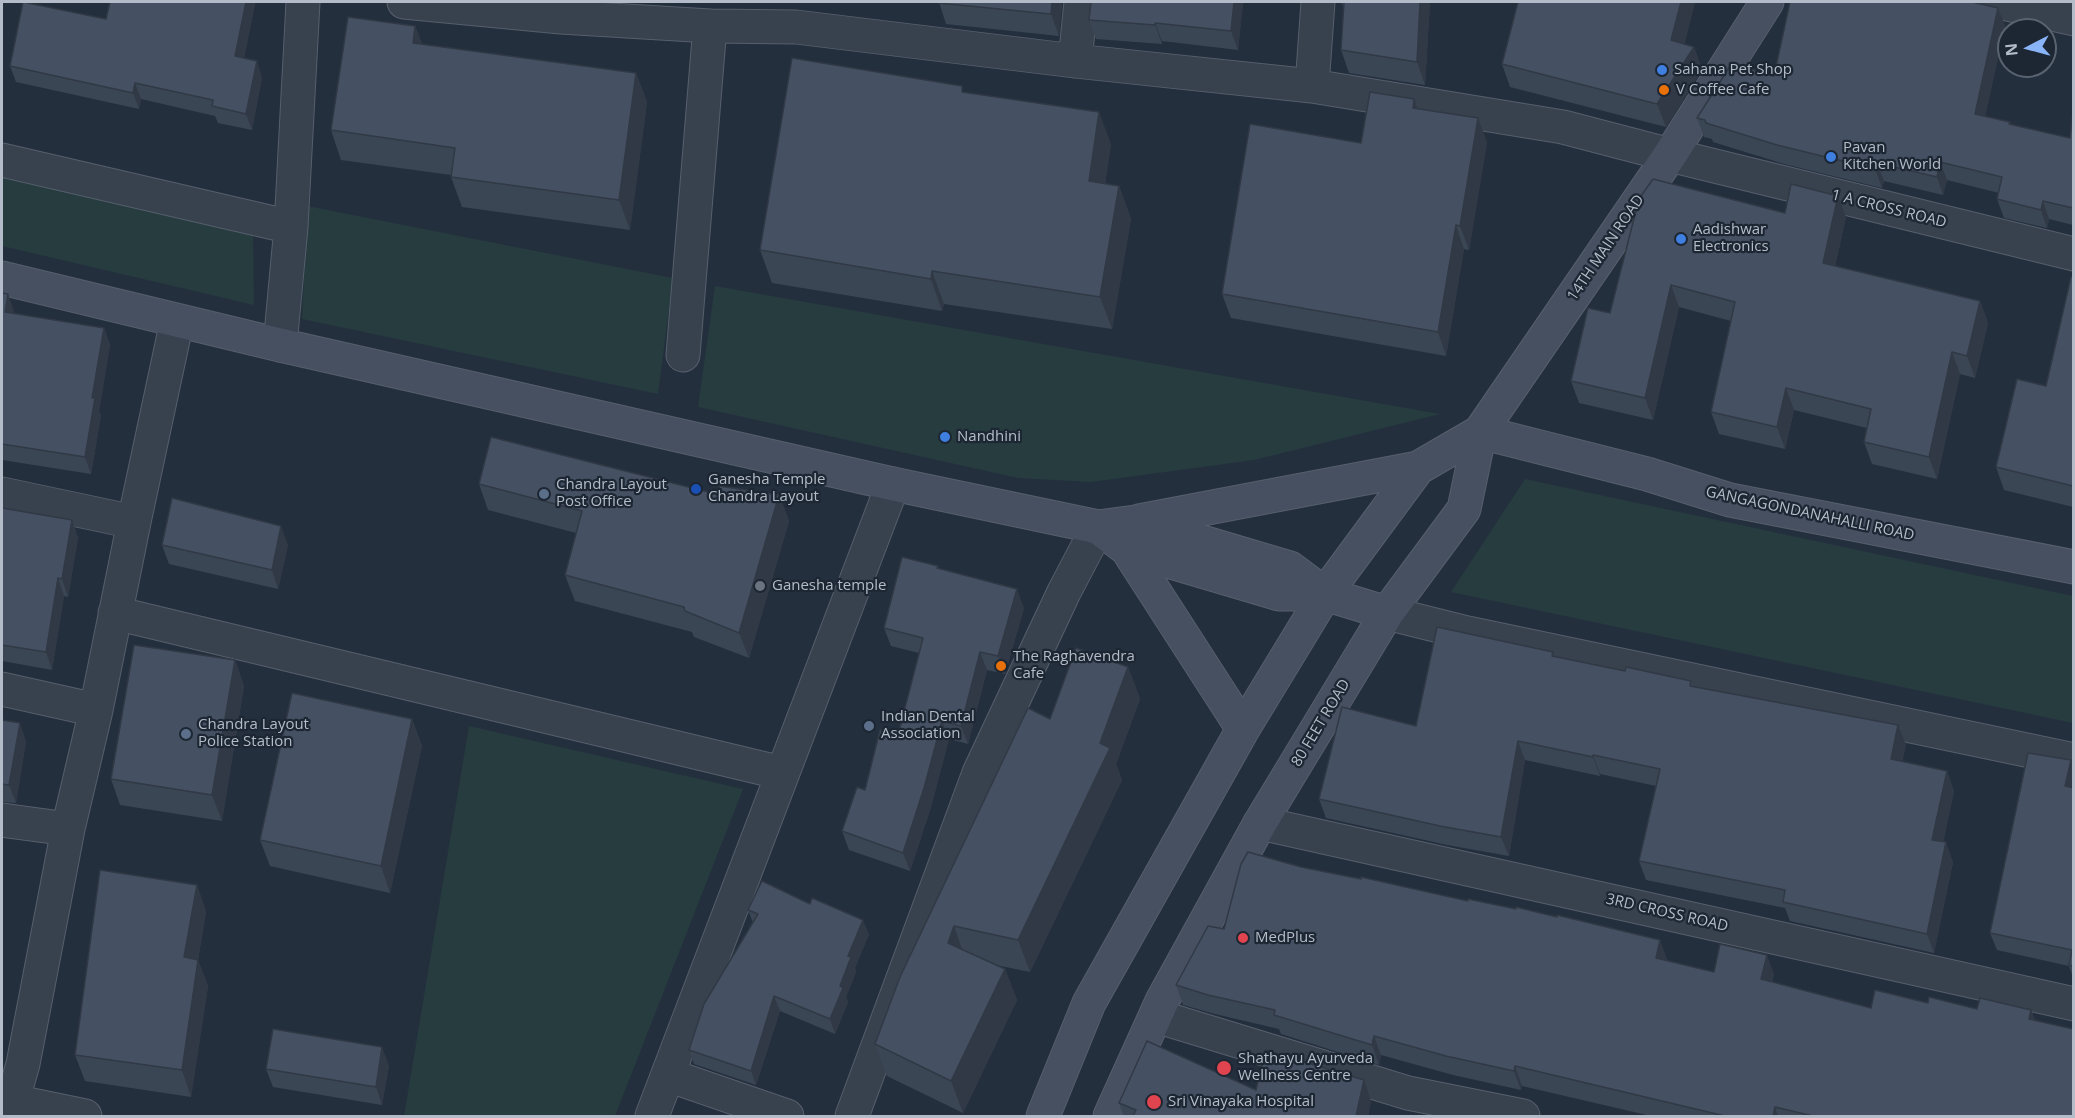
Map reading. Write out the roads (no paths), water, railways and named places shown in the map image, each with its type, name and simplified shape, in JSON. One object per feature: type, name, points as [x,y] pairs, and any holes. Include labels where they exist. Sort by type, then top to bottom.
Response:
[{"type":"main road","name":"14TH MAIN ROAD","points":[[1480,432],[1670,155],[1767,2]]},
{"type":"main road","points":[[2,278],[280,345],[893,484],[1098,527],[1131,536],[1279,594],[1326,594],[1387,613]]},
{"type":"main road","points":[[1131,536],[1418,468],[1480,432]]},
{"type":"main road","name":"GANGAGONDANAHALLI ROAD","points":[[1480,432],[1647,474],[1730,500],[2073,567]]},
{"type":"main road","name":"80 FEET ROAD","points":[[1110,1116],[1156,1016],[1260,823],[1387,613],[1464,509],[1480,432]]},
{"type":"main road","points":[[1043,1116],[1089,1003],[1243,729],[1326,594],[1418,468]]},
{"type":"main road","points":[[1131,536],[1243,729]]},
{"type":"street","points":[[280,345],[291,227],[303,2]]},
{"type":"street","name":"1 A CROSS ROAD","points":[[404,2],[562,9],[710,26],[798,14],[1076,61],[1312,86],[1563,127],[2073,254]]},
{"type":"street","points":[[1076,61],[1081,2]]},
{"type":"street","points":[[1312,86],[1318,2]]},
{"type":"street","points":[[1998,2],[2073,19]]},
{"type":"street","points":[[683,355],[710,26]]},
{"type":"street","points":[[2,160],[291,227]]},
{"type":"street","points":[[85,1116],[10,1109],[12,1062],[96,711],[177,321]]},
{"type":"street","points":[[652,1116],[893,484]]},
{"type":"street","points":[[2,494],[134,522]]},
{"type":"street","points":[[852,1116],[979,773],[1064,592],[1098,527]]},
{"type":"street","points":[[115,613],[782,773]]},
{"type":"street","points":[[1387,613],[1467,633],[2073,760]]},
{"type":"street","points":[[2,689],[96,711]]},
{"type":"street","points":[[2,820],[68,829]]},
{"type":"street","name":"3RD CROSS ROAD","points":[[1260,823],[2073,1004]]},
{"type":"street","points":[[1156,1016],[1400,1105],[1523,1116]]},
{"type":"street","points":[[668,1075],[787,1116]]},
{"type":"place","name":"Sahana Pet Shop","points":[[1662,70]]},
{"type":"place","name":"V Coffee Cafe","points":[[1664,90]]},
{"type":"place","name":"Pavan Kitchen World","points":[[1831,157]]},
{"type":"place","name":"Aadishwar Electronics","points":[[1681,239]]},
{"type":"place","name":"Nandhini","points":[[945,437]]},
{"type":"place","name":"Ganesha Temple Chandra Layout","points":[[696,489]]},
{"type":"place","name":"Chandra Layout Post Office","points":[[544,494]]},
{"type":"place","name":"Ganesha temple","points":[[760,586]]},
{"type":"place","name":"The Raghavendra Cafe","points":[[1001,666]]},
{"type":"place","name":"Indian Dental Association","points":[[869,726]]},
{"type":"place","name":"Chandra Layout Police Station","points":[[186,734]]},
{"type":"place","name":"MedPlus","points":[[1243,938]]},
{"type":"place","name":"Shathayu Ayurveda Wellness Centre","points":[[1224,1068]]},
{"type":"place","name":"Sri Vinayaka Hospital","points":[[1154,1102]]}]
